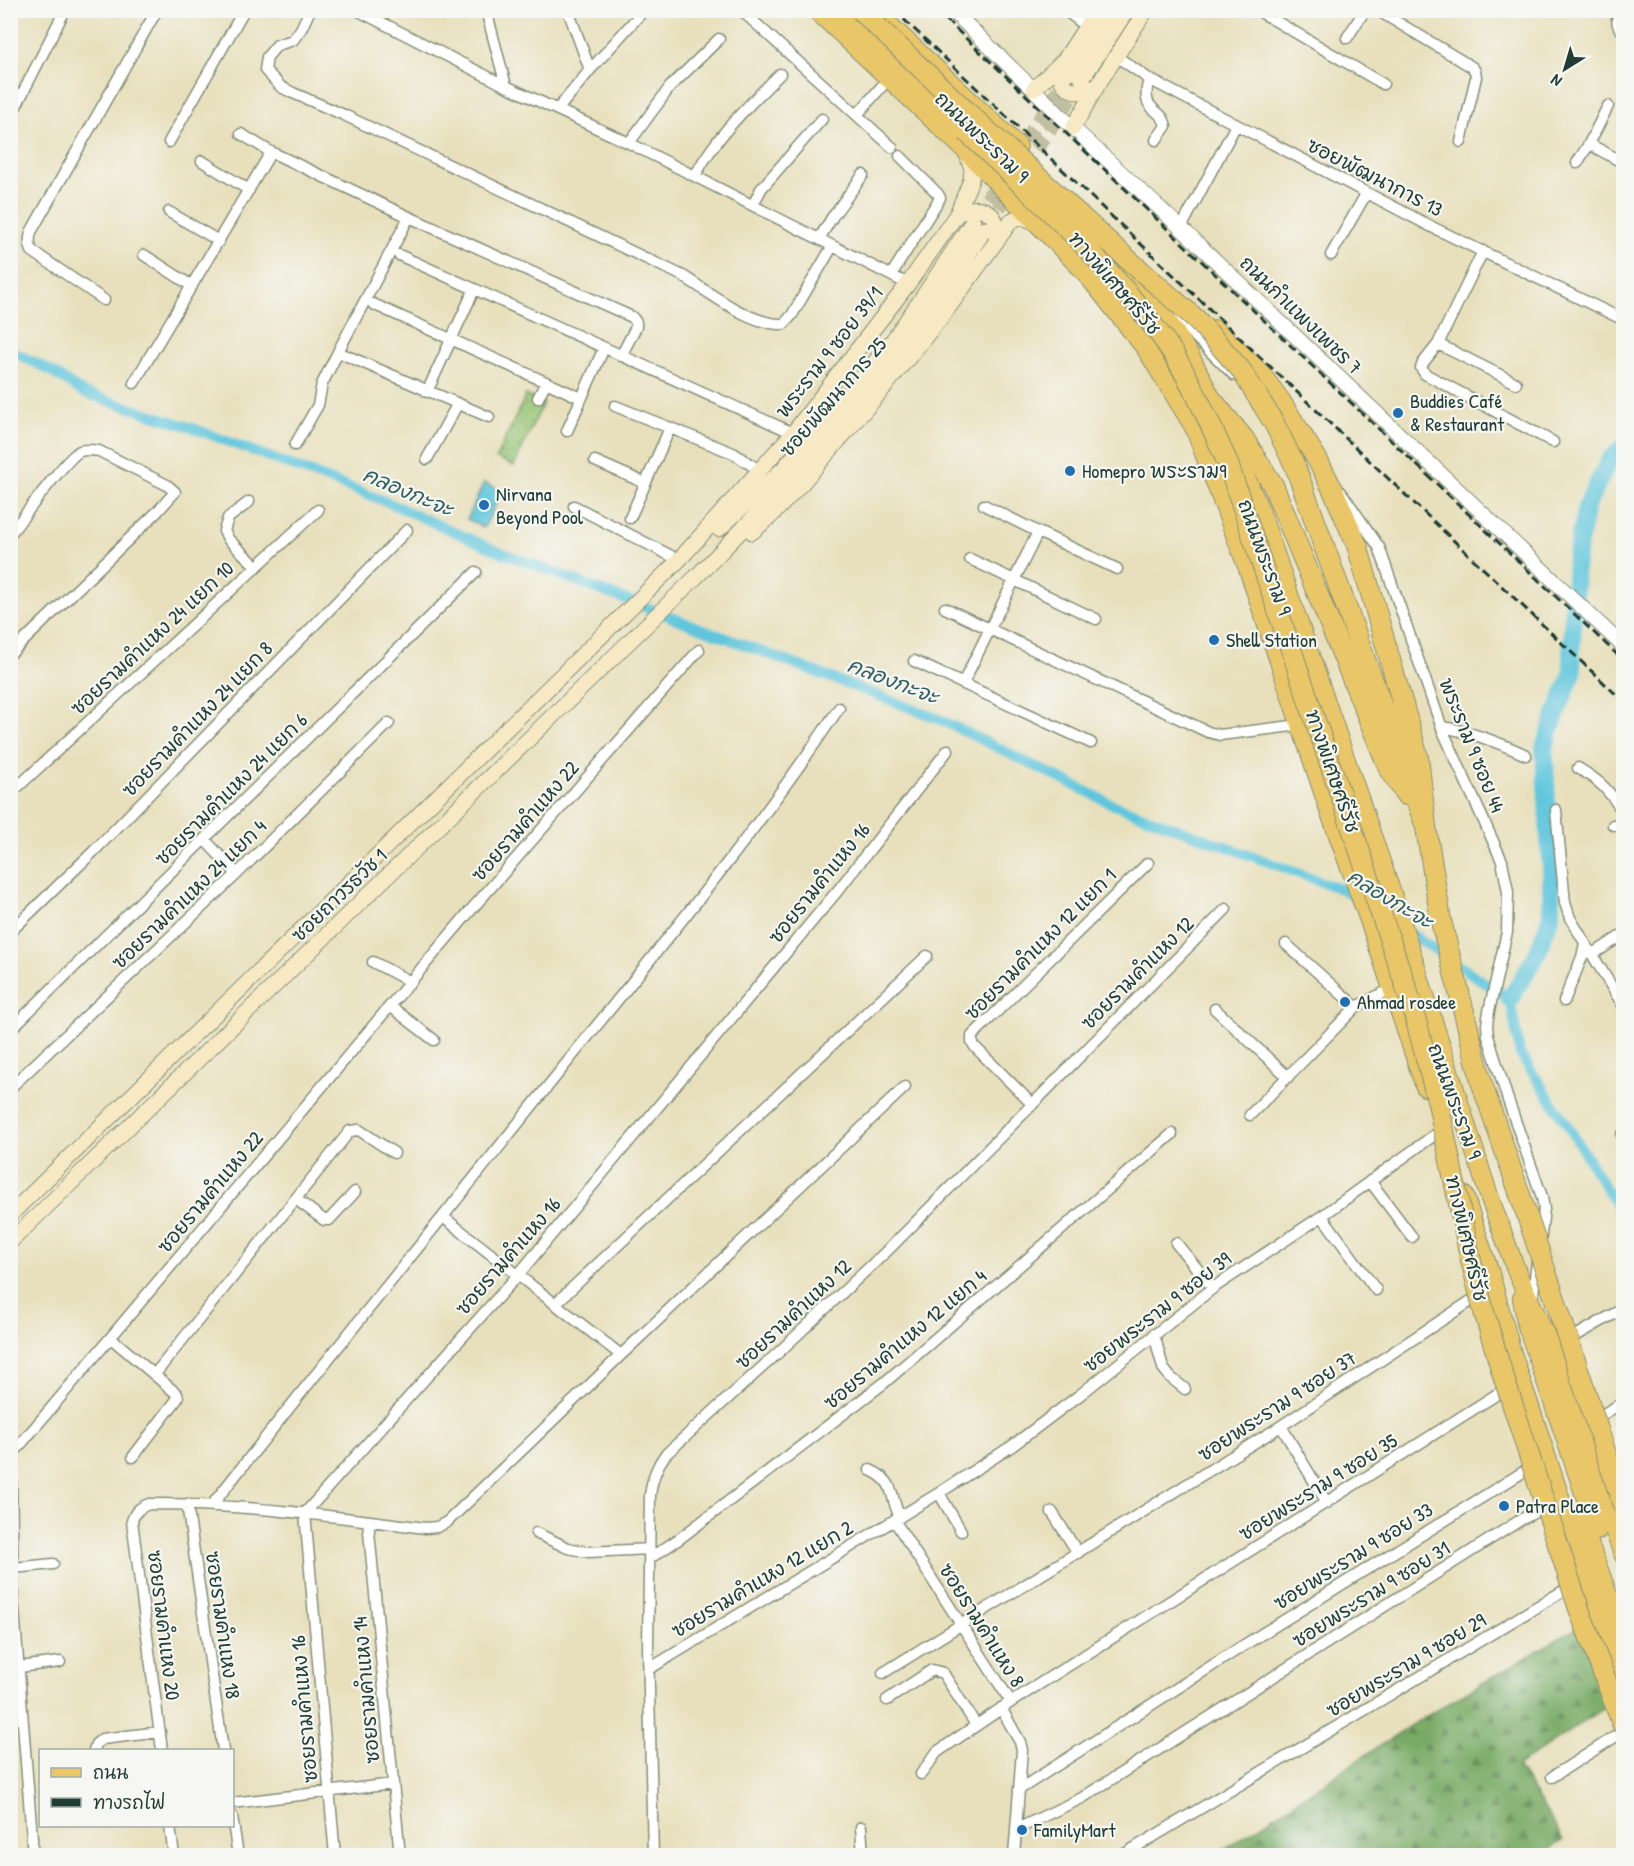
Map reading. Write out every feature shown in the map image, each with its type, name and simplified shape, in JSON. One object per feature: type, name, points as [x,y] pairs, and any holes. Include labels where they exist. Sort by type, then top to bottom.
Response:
[{"type":"highway","points":[[830,10],[874,44]]},
{"type":"highway","name":"ทางพิเศษศรีรัช","points":[[838,10],[1069,230],[1121,285],[1158,330],[1194,389],[1227,461],[1411,1002],[1438,1103],[1484,1312],[1580,1612],[1623,1730]]},
{"type":"highway","name":"ทางพิเศษศรีรัช","points":[[860,10],[984,128],[1197,320],[1240,370],[1274,423],[1295,466],[1426,827],[1441,921],[1482,1084],[1538,1246],[1623,1508]]},
{"type":"highway","points":[[1119,256],[1200,318],[1239,352],[1261,375],[1281,402],[1317,459],[1357,545],[1418,757],[1426,827]]},
{"type":"highway","points":[[1213,401],[1244,439],[1273,485],[1388,766],[1426,827]]},
{"type":"main road","name":"ถนนพระราม 9","points":[[816,10],[964,149],[1084,271],[1146,349],[1194,427],[1248,569],[1440,1131],[1456,1171],[1491,1278],[1520,1380],[1560,1442],[1593,1475],[1623,1556]]},
{"type":"main road","name":"ถนนพระราม 9","points":[[874,10],[1067,196],[1119,256],[1162,312],[1190,356],[1213,401],[1260,510],[1387,879],[1489,1196],[1518,1275],[1552,1349],[1560,1442],[1560,1500],[1623,1681]]},
{"type":"main road","points":[[1073,70],[1086,26],[1096,10]]},
{"type":"main road","points":[[1073,70],[1112,10]]},
{"type":"main road","points":[[1034,89],[1073,70],[1127,10]]},
{"type":"main road","points":[[1073,128],[1146,10]]},
{"type":"main road","points":[[1073,70],[1060,69],[1062,82],[1067,86],[1077,92],[1097,86]]},
{"type":"main road","name":"พระราม 9 ซอย 39/1","points":[[679,560],[793,433],[908,284],[957,214],[971,180],[972,169],[964,149]]},
{"type":"main road","points":[[957,214],[971,209],[982,209],[990,214],[997,223],[996,241]]},
{"type":"main road","points":[[696,577],[739,545],[802,483],[946,310],[996,241],[1016,218],[1024,217],[1040,225]]},
{"type":"main road","name":"ซอยพัฒนาการ 25","points":[[679,560],[705,542],[784,468],[815,434],[893,340],[979,225],[935,304],[900,352],[795,474],[696,577]]},
{"type":"main road","name":"ซอยถาวรธวัช 1","points":[[10,1215],[679,560]]},
{"type":"main road","name":"ซอยถาวรธวัช 1","points":[[10,1242],[696,577]]},
{"type":"main road","points":[[1303,733],[1336,733]]},
{"type":"main road","points":[[263,967],[278,982]]},
{"type":"main road","name":"ถนนพระราม 9","points":[[1518,1275],[1526,1323],[1560,1442],[1623,1637]]},
{"type":"main road","name":"ถนนพระราม 9","points":[[1491,1278],[1560,1442],[1623,1606]]},
{"type":"street","points":[[10,118],[65,10]]},
{"type":"street","points":[[104,300],[32,251],[29,240],[31,232],[158,10]]},
{"type":"street","points":[[169,142],[244,10]]},
{"type":"street","points":[[310,10],[293,40],[277,45],[267,57],[265,70],[282,87],[683,276],[733,307],[773,325],[784,324],[792,315],[832,247]]},
{"type":"street","points":[[357,10],[507,86],[629,143],[908,284]]},
{"type":"street","points":[[486,10],[507,86]]},
{"type":"street","points":[[568,10],[590,70]]},
{"type":"street","points":[[741,10],[896,151],[938,194],[940,198],[891,275]]},
{"type":"street","name":"ถนนกำแพงเพชร 7","points":[[952,10],[1073,128],[1182,228],[1623,647]]},
{"type":"street","points":[[1065,10],[1086,26]]},
{"type":"street","points":[[1257,10],[1383,84]]},
{"type":"street","points":[[1347,38],[1365,10]]},
{"type":"street","points":[[1377,10],[1475,70],[1476,77],[1461,142]]},
{"type":"street","points":[[1619,10],[1616,18],[1623,32]]},
{"type":"street","points":[[557,110],[642,11]]},
{"type":"street","points":[[629,143],[670,87],[719,39]]},
{"type":"street","name":"ซอยพัฒนาการ 13","points":[[1116,56],[1149,79],[1366,194],[1623,320]]},
{"type":"street","points":[[695,176],[718,139],[780,74]]},
{"type":"street","points":[[857,115],[889,78]]},
{"type":"street","points":[[1149,79],[1145,92],[1149,106],[1165,120],[1166,126],[1156,140]]},
{"type":"street","points":[[1577,163],[1608,106]]},
{"type":"street","points":[[753,205],[761,189],[822,118]]},
{"type":"street","points":[[1182,228],[1236,125]]},
{"type":"street","points":[[241,134],[271,152],[409,217],[632,317],[636,322],[636,327],[621,356]]},
{"type":"street","points":[[1589,144],[1623,163]]},
{"type":"street","points":[[134,383],[271,152]]},
{"type":"street","points":[[202,161],[249,190]]},
{"type":"street","points":[[819,238],[863,175]]},
{"type":"street","points":[[1331,255],[1366,194]]},
{"type":"street","points":[[169,212],[219,241]]},
{"type":"street","points":[[295,445],[318,405],[322,384],[340,346],[409,217]]},
{"type":"street","points":[[1483,251],[1438,344],[1421,368],[1425,374],[1553,442]]},
{"type":"street","points":[[144,255],[192,286]]},
{"type":"street","points":[[399,255],[793,433]]},
{"type":"street","name":"พระราม 9 ซอย 44","points":[[1140,283],[1317,459],[1379,547],[1442,727],[1502,861],[1508,892],[1507,932],[1487,1025],[1488,1036],[1544,1209],[1532,1305]]},
{"type":"street","points":[[428,392],[474,290]]},
{"type":"street","points":[[373,304],[581,398]]},
{"type":"street","points":[[1438,344],[1516,383]]},
{"type":"street","points":[[567,430],[603,348]]},
{"type":"street","points":[[345,355],[489,417]]},
{"type":"street","points":[[538,398],[546,382]]},
{"type":"street","points":[[427,459],[457,405]]},
{"type":"street","points":[[615,406],[733,453],[759,470]]},
{"type":"street","points":[[630,518],[670,428]]},
{"type":"street","points":[[10,534],[70,460],[79,452],[88,449],[99,451],[167,485],[175,492],[10,654]]},
{"type":"street","points":[[595,461],[645,483]]},
{"type":"street","points":[[249,502],[228,518],[224,531],[229,540],[256,566]]},
{"type":"street","points":[[984,505],[1117,569]]},
{"type":"street","points":[[574,506],[679,560]]},
{"type":"street","name":"ซอยรามคำแหง 24 แยก 10","points":[[10,794],[318,510]]},
{"type":"street","name":"ซอยรามคำแหง 24 แยก 8","points":[[10,932],[93,852],[407,530]]},
{"type":"street","points":[[963,683],[1038,532]]},
{"type":"street","points":[[970,560],[1096,619]]},
{"type":"street","name":"ซอยรามคำแหง 24 แยก 6","points":[[10,1030],[476,572]]},
{"type":"street","points":[[945,608],[1208,732],[1220,735],[1303,733]]},
{"type":"street","name":"ซอยรามคำแหง 22","points":[[32,1856],[13,1597],[11,1459],[15,1451],[464,918],[699,650]]},
{"type":"street","points":[[914,661],[1090,743]]},
{"type":"street","points":[[212,1505],[334,1350],[709,886],[799,768],[839,708]]},
{"type":"street","name":"ซอยรามคำแหง 24 แยก 4","points":[[10,1088],[237,874],[389,723]]},
{"type":"street","points":[[1442,727],[1467,731],[1526,754]]},
{"type":"street","name":"ซอยรามคำแหง 16","points":[[335,1856],[305,1513],[518,1275],[839,889],[948,750]]},
{"type":"street","points":[[1578,768],[1594,777],[1606,788],[1623,813]]},
{"type":"street","points":[[1556,810],[1565,903],[1570,918],[1623,1007]]},
{"type":"street","points":[[205,840],[237,874]]},
{"type":"street","name":"ซอยรามคำแหง 12 แยก 1","points":[[1032,1104],[975,1047],[972,1036],[1148,863]]},
{"type":"street","name":"ซอยรามคำแหง 12","points":[[653,1856],[649,1669],[650,1495],[652,1477],[657,1465],[665,1455],[890,1248],[1226,909]]},
{"type":"street","points":[[1592,955],[1623,934]]},
{"type":"street","points":[[1564,1001],[1582,957],[1585,943]]},
{"type":"street","points":[[1286,944],[1356,1007]]},
{"type":"street","points":[[555,1304],[927,956]]},
{"type":"street","points":[[373,962],[411,982]]},
{"type":"street","points":[[1250,1115],[1356,1007],[1391,989]]},
{"type":"street","points":[[390,1006],[434,1040]]},
{"type":"street","points":[[1215,1009],[1288,1077]]},
{"type":"street","points":[[187,1504],[305,1513],[425,1528],[437,1527],[447,1522],[905,1087]]},
{"type":"street","points":[[155,1374],[297,1200],[350,1131],[359,1130],[394,1153]]},
{"type":"street","name":"ซอยพระราม 9 ซอย 39","points":[[897,1518],[1012,1446],[1213,1288],[1322,1216],[1440,1131]]},
{"type":"street","name":"ซอยรามคำแหง 12 แยก 4","points":[[650,1553],[679,1539],[884,1383],[1172,1134]]},
{"type":"street","points":[[1370,1181],[1412,1237]]},
{"type":"street","points":[[297,1200],[324,1220],[329,1220],[354,1192]]},
{"type":"street","points":[[443,1216],[621,1355]]},
{"type":"street","points":[[1322,1216],[1376,1290]]},
{"type":"street","points":[[1176,1243],[1213,1288]]},
{"type":"street","name":"ซอยพระราม 9 ซอย 37","points":[[883,1673],[1281,1426],[1491,1278]]},
{"type":"street","points":[[1552,1349],[1623,1308]]},
{"type":"street","points":[[1154,1334],[1163,1368],[1185,1389]]},
{"type":"street","points":[[111,1338],[155,1374],[177,1394],[178,1398],[133,1457]]},
{"type":"street","name":"ซอยพระราม 9 ซอย 35","points":[[1011,1701],[1520,1380]]},
{"type":"street","name":"ซอยพระราม 9 ซอย 33","points":[[1020,1789],[1623,1402]]},
{"type":"street","points":[[1281,1426],[1327,1503]]},
{"type":"street","points":[[1593,1475],[1623,1456]]},
{"type":"street","name":"ซอยรามคำแหง 8","points":[[870,1470],[886,1479],[894,1496],[897,1518],[961,1626],[1011,1701],[1001,1708],[1022,1750],[1014,1856]]},
{"type":"street","points":[[939,1493],[961,1531]]},
{"type":"street","name":"ซอยพระราม 9 ซอย 31","points":[[1017,1829],[1082,1798],[1522,1519],[1560,1500]]},
{"type":"street","name":"ซอยรามคำแหง 20","points":[[162,1749],[132,1521],[135,1512],[149,1504],[187,1504]]},
{"type":"street","name":"ซอยรามคำแหง 18","points":[[187,1504],[223,1749]]},
{"type":"street","points":[[1052,1512],[1078,1552]]},
{"type":"street","name":"ซอยรามคำแหง 12 แยก 2","points":[[649,1669],[897,1518]]},
{"type":"street","name":"ซอยรามคำแหง 14","points":[[368,1521],[400,1856]]},
{"type":"street","points":[[536,1533],[568,1548],[588,1552],[650,1553]]},
{"type":"street","points":[[13,1568],[53,1564]]},
{"type":"street","name":"ซอยพระราม 9 ซอย 29","points":[[1121,1856],[1587,1578]]},
{"type":"street","points":[[19,1667],[60,1662]]},
{"type":"street","points":[[887,1700],[932,1670],[940,1671],[976,1725]]},
{"type":"street","points":[[921,1774],[937,1752],[1001,1708]]},
{"type":"street","points":[[1552,1778],[1623,1730]]},
{"type":"street","points":[[94,1749],[102,1739],[160,1732]]},
{"type":"street","points":[[234,1803],[393,1784]]},
{"type":"street","points":[[170,1827],[174,1856]]},
{"type":"street","points":[[234,1827],[238,1856]]},
{"type":"street","points":[[861,1827],[863,1856]]},
{"type":"green space","points":[[526,395],[543,403],[514,466],[496,458]]},
{"type":"green space","points":[[1592,1619],[1621,1697],[1517,1766],[1564,1840],[1541,1855],[1214,1856],[1411,1725]]},
{"type":"water","name":"Nirvana Beyond Pool","points":[[484,483],[502,491],[484,528],[467,519]]},
{"type":"waterway","name":"คลองกะจะ","points":[[10,350],[49,370],[84,393],[190,427],[311,473],[387,502],[495,550],[939,719],[1114,805],[1346,891],[1360,900]]},
{"type":"waterway","points":[[1510,999],[1537,954],[1551,916],[1551,871],[1544,748],[1573,672],[1571,658],[1576,558],[1586,507],[1610,459],[1624,447]]},
{"type":"waterway","name":"คลองกะจะ","points":[[1405,930],[1510,999],[1520,1054],[1568,1126],[1624,1218]]},
{"type":"tunnel","points":[[975,218],[1070,73]]},
{"type":"tunnel","points":[[986,227],[1081,81]]},
{"type":"railway","points":[[894,10],[1624,702]]},
{"type":"railway","points":[[936,10],[1624,661]]},
{"type":"place","name":"Buddies Café & Restaurant","points":[[1398,413]]},
{"type":"place","name":"Homepro พระราม9","points":[[1070,471]]},
{"type":"place","name":"Nirvana Beyond Pool","points":[[484,505]]},
{"type":"place","name":"Shell Station","points":[[1214,640]]},
{"type":"place","name":"Ahmad rosdee","points":[[1345,1002]]},
{"type":"place","name":"Patra Place","points":[[1504,1506]]},
{"type":"place","name":"FamilyMart","points":[[1022,1830]]}]
